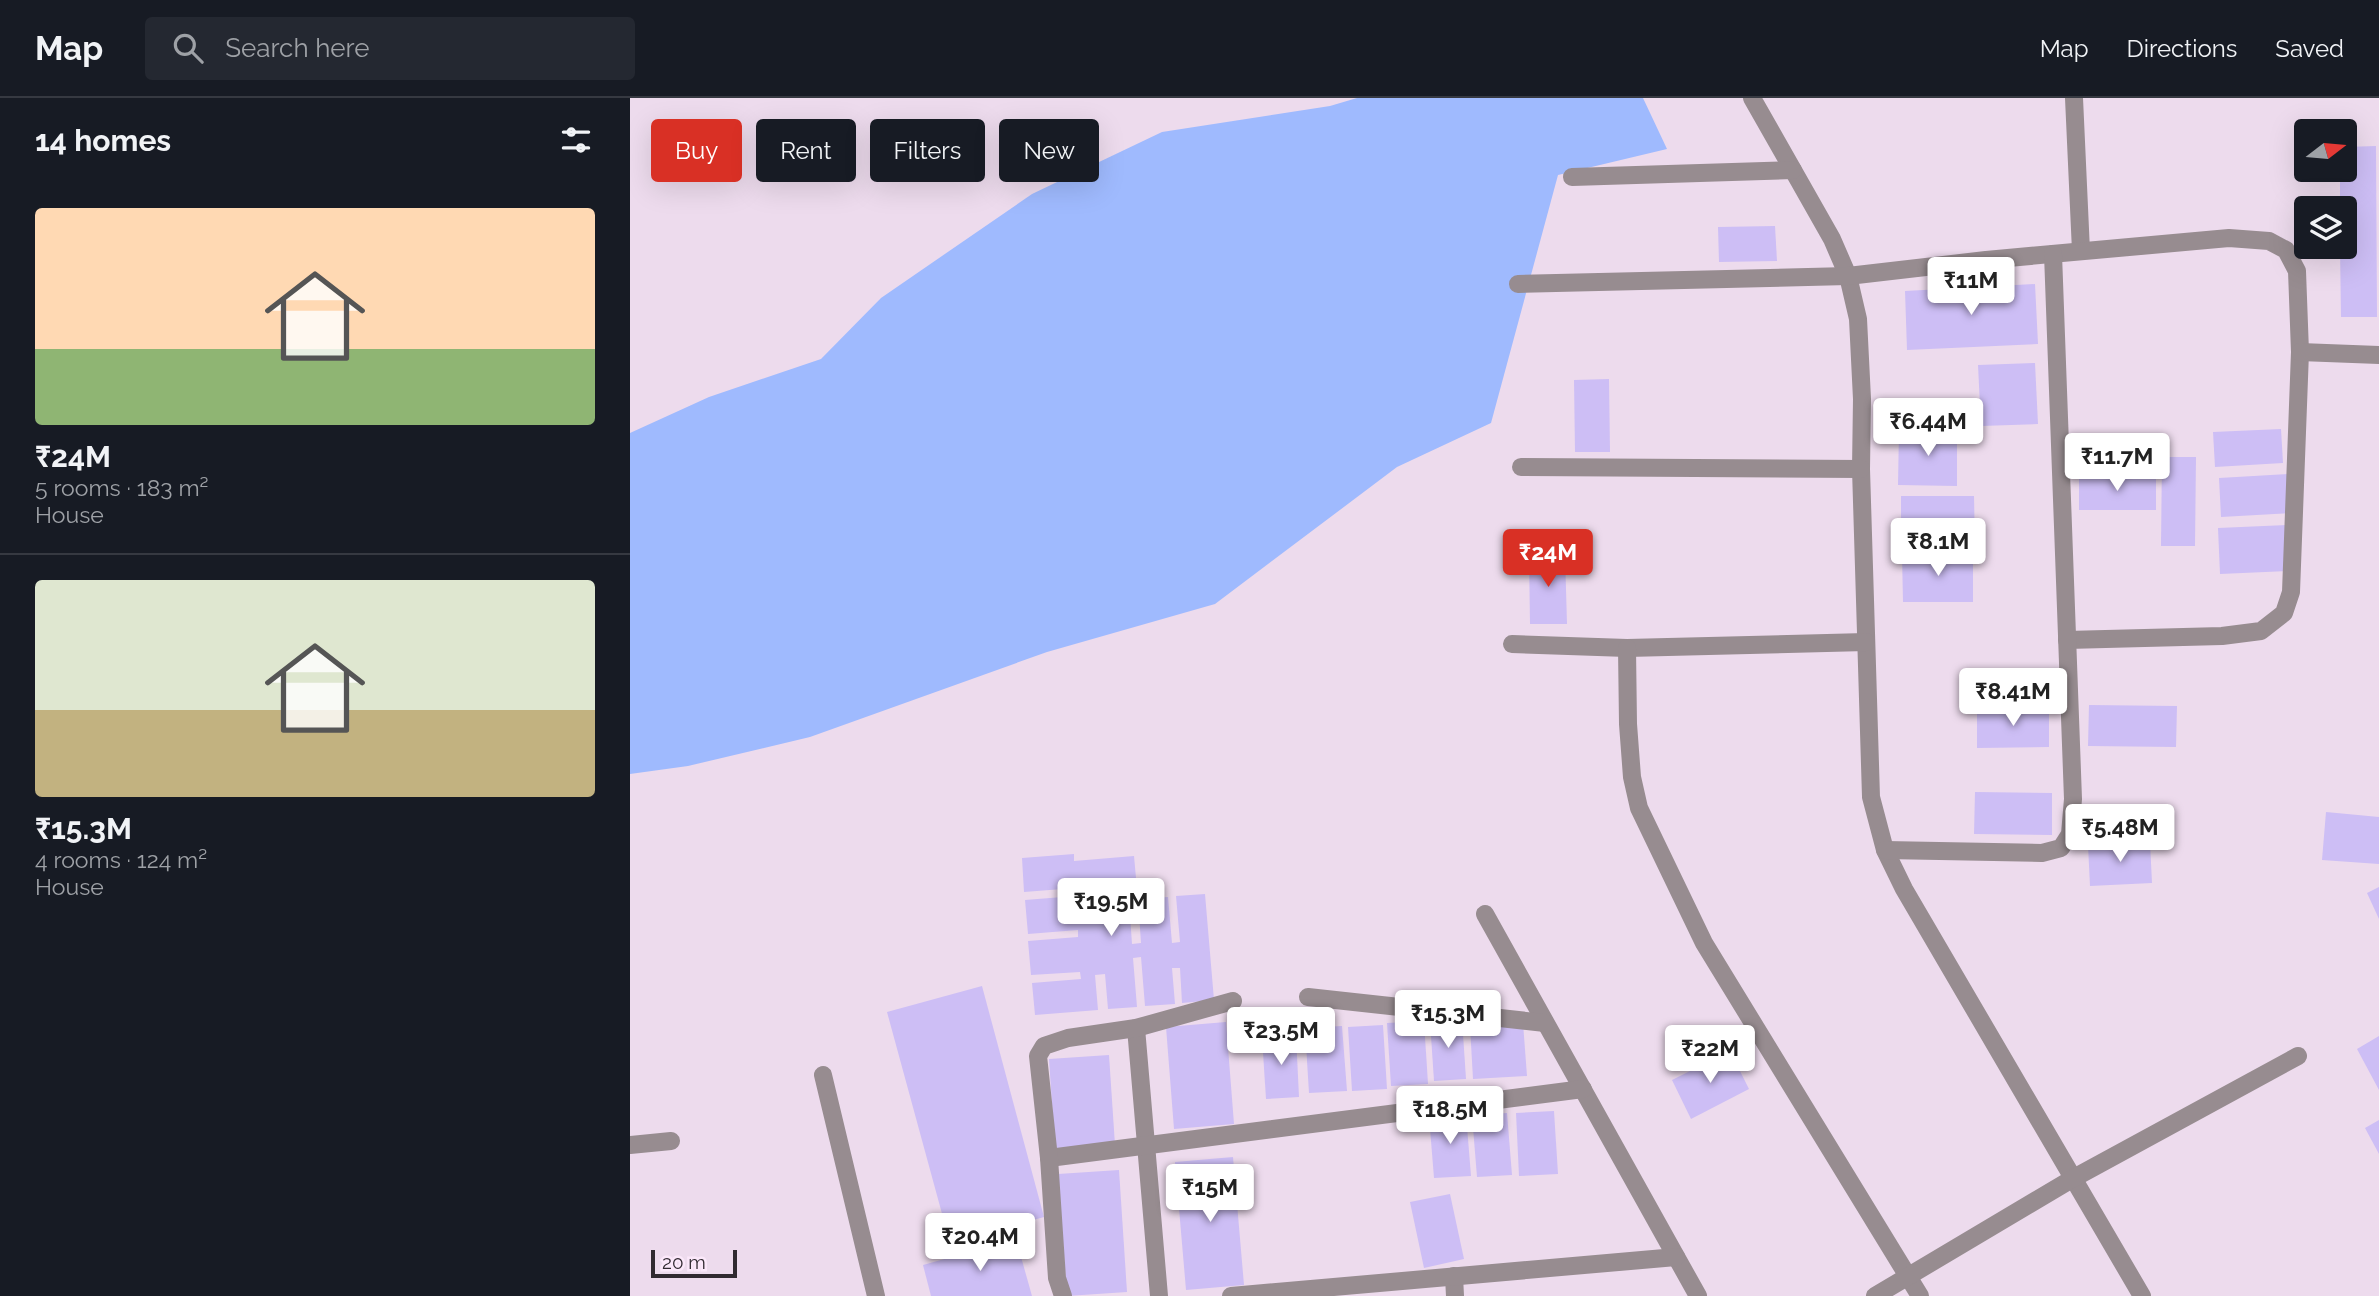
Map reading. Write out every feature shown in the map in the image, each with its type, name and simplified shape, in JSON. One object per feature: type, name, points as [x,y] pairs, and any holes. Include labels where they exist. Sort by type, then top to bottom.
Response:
[{"type":"street","points":[[1752,98],[1832,239],[1848,276],[1858,318],[1871,797],[1885,850],[1910,901],[2142,1296]]},
{"type":"street","points":[[2074,98],[2081,251]]},
{"type":"street","points":[[1572,177],[1793,170]]},
{"type":"street","points":[[1518,284],[1848,276],[2229,238],[2269,241],[2286,250],[2297,271],[2300,352],[2291,592],[2284,613],[2260,631],[2222,636],[2067,640]]},
{"type":"street","points":[[1885,850],[2042,853],[2061,848],[2070,834],[2073,799],[2053,254]]},
{"type":"street","points":[[2300,352],[2379,355]]},
{"type":"street","points":[[1521,467],[1861,469]]},
{"type":"street","points":[[1512,644],[1627,648],[1866,642]]},
{"type":"street","points":[[1627,648],[1628,724],[1632,777],[1639,807],[1704,943],[1920,1296]]},
{"type":"street","points":[[1485,914],[1698,1296]]},
{"type":"street","points":[[1308,997],[1545,1023]]},
{"type":"street","points":[[1063,1296],[1057,1278],[1049,1158],[1038,1056],[1044,1046],[1068,1038],[1136,1028],[1233,1001]]},
{"type":"street","points":[[1136,1028],[1159,1296]]},
{"type":"street","points":[[1875,1296],[2073,1178],[2298,1056]]},
{"type":"street","points":[[823,1075],[876,1296]]},
{"type":"street","points":[[1049,1158],[1583,1089]]},
{"type":"street","points":[[630,1145],[671,1141]]},
{"type":"street","points":[[1231,1296],[1343,1291],[1454,1276],[1676,1257]]},
{"type":"street","points":[[1454,1276],[1455,1296]]},
{"type":"water","points":[[1357,98],[1643,98],[1667,149],[1558,175],[1491,423],[1397,467],[1215,604],[1047,652],[810,737],[688,766],[630,774],[630,433],[709,397],[821,359],[881,298],[1032,194],[1057,182],[1099,182],[1099,162],[1162,132],[1330,106]]},
{"type":"building","points":[[2376,146],[2377,317],[2341,317],[2340,259],[2357,259],[2357,196],[2340,196],[2340,182],[2357,182],[2357,147]]},
{"type":"building","points":[[1775,226],[1777,261],[1719,262],[1718,227]]},
{"type":"building","points":[[2035,284],[2038,344],[1907,350],[1905,291]]},
{"type":"building","points":[[2035,363],[2038,424],[1981,426],[1978,365]]},
{"type":"building","points":[[1609,379],[1610,452],[1575,452],[1574,380]]},
{"type":"building","points":[[2281,429],[2283,463],[2215,467],[2213,432]]},
{"type":"building","points":[[1899,430],[1957,431],[1957,486],[1898,485]]},
{"type":"building","points":[[2162,457],[2196,457],[2195,546],[2161,546]]},
{"type":"building","points":[[2288,474],[2291,513],[2221,517],[2219,478]]},
{"type":"building","points":[[2079,476],[2156,476],[2156,510],[2079,510]]},
{"type":"building","points":[[1901,496],[1974,496],[1975,545],[1901,545]]},
{"type":"building","points":[[2287,525],[2289,571],[2220,574],[2218,528]]},
{"type":"building","points":[[1565,554],[1567,624],[1530,624],[1529,555]]},
{"type":"building","points":[[1902,554],[1973,554],[1973,602],[1903,602]]},
{"type":"building","points":[[2089,705],[2177,706],[2176,747],[2088,746]]},
{"type":"building","points":[[2049,707],[2049,747],[1977,748],[1977,708]]},
{"type":"building","points":[[1975,792],[2052,793],[2052,835],[1974,834]]},
{"type":"building","points":[[2326,812],[2379,817],[2379,864],[2322,860]]},
{"type":"building","points":[[2150,842],[2152,883],[2090,886],[2088,845]]},
{"type":"building","points":[[1074,854],[1074,861],[1134,856],[1137,889],[1117,891],[1118,901],[1129,900],[1132,944],[1141,943],[1138,899],[1168,897],[1172,943],[1180,942],[1176,896],[1205,894],[1214,1000],[1182,1003],[1180,968],[1172,968],[1175,1004],[1145,1006],[1141,957],[1133,958],[1137,1007],[1108,1009],[1105,974],[1095,975],[1098,1010],[1035,1015],[1032,983],[1081,979],[1080,972],[1031,975],[1028,941],[1078,937],[1078,930],[1028,934],[1025,900],[1075,896],[1075,888],[1024,892],[1022,858]]},
{"type":"building","points":[[2379,887],[2379,919],[2367,893]]},
{"type":"building","points":[[982,986],[1044,1217],[950,1243],[887,1012]]},
{"type":"building","points":[[1462,1019],[1466,1079],[1434,1081],[1430,1021]]},
{"type":"building","points":[[1424,1021],[1428,1084],[1391,1086],[1387,1023]]},
{"type":"building","points":[[1226,1022],[1234,1124],[1174,1129],[1166,1027]]},
{"type":"building","points":[[1523,1023],[1527,1076],[1473,1079],[1470,1026]]},
{"type":"building","points":[[1383,1025],[1387,1089],[1352,1091],[1348,1027]]},
{"type":"building","points":[[1342,1026],[1347,1091],[1309,1093],[1305,1028]]},
{"type":"building","points":[[1296,1035],[1299,1097],[1266,1099],[1262,1037]]},
{"type":"building","points":[[2379,1036],[2379,1090],[2357,1049]]},
{"type":"building","points":[[1730,1051],[1749,1089],[1691,1119],[1672,1080]]},
{"type":"building","points":[[1109,1055],[1115,1145],[1055,1149],[1049,1059]]},
{"type":"building","points":[[1554,1111],[1558,1174],[1519,1176],[1516,1113]]},
{"type":"building","points":[[1507,1113],[1512,1175],[1477,1177],[1472,1115]]},
{"type":"building","points":[[1466,1114],[1471,1176],[1434,1178],[1429,1116]]},
{"type":"building","points":[[2379,1120],[2379,1154],[2365,1128]]},
{"type":"building","points":[[1233,1157],[1244,1285],[1186,1290],[1175,1162]]},
{"type":"building","points":[[1119,1170],[1127,1292],[1067,1296],[1058,1174]]},
{"type":"building","points":[[1450,1194],[1464,1259],[1424,1268],[1410,1202]]},
{"type":"building","points":[[1016,1239],[1032,1296],[931,1296],[923,1265]]}]
